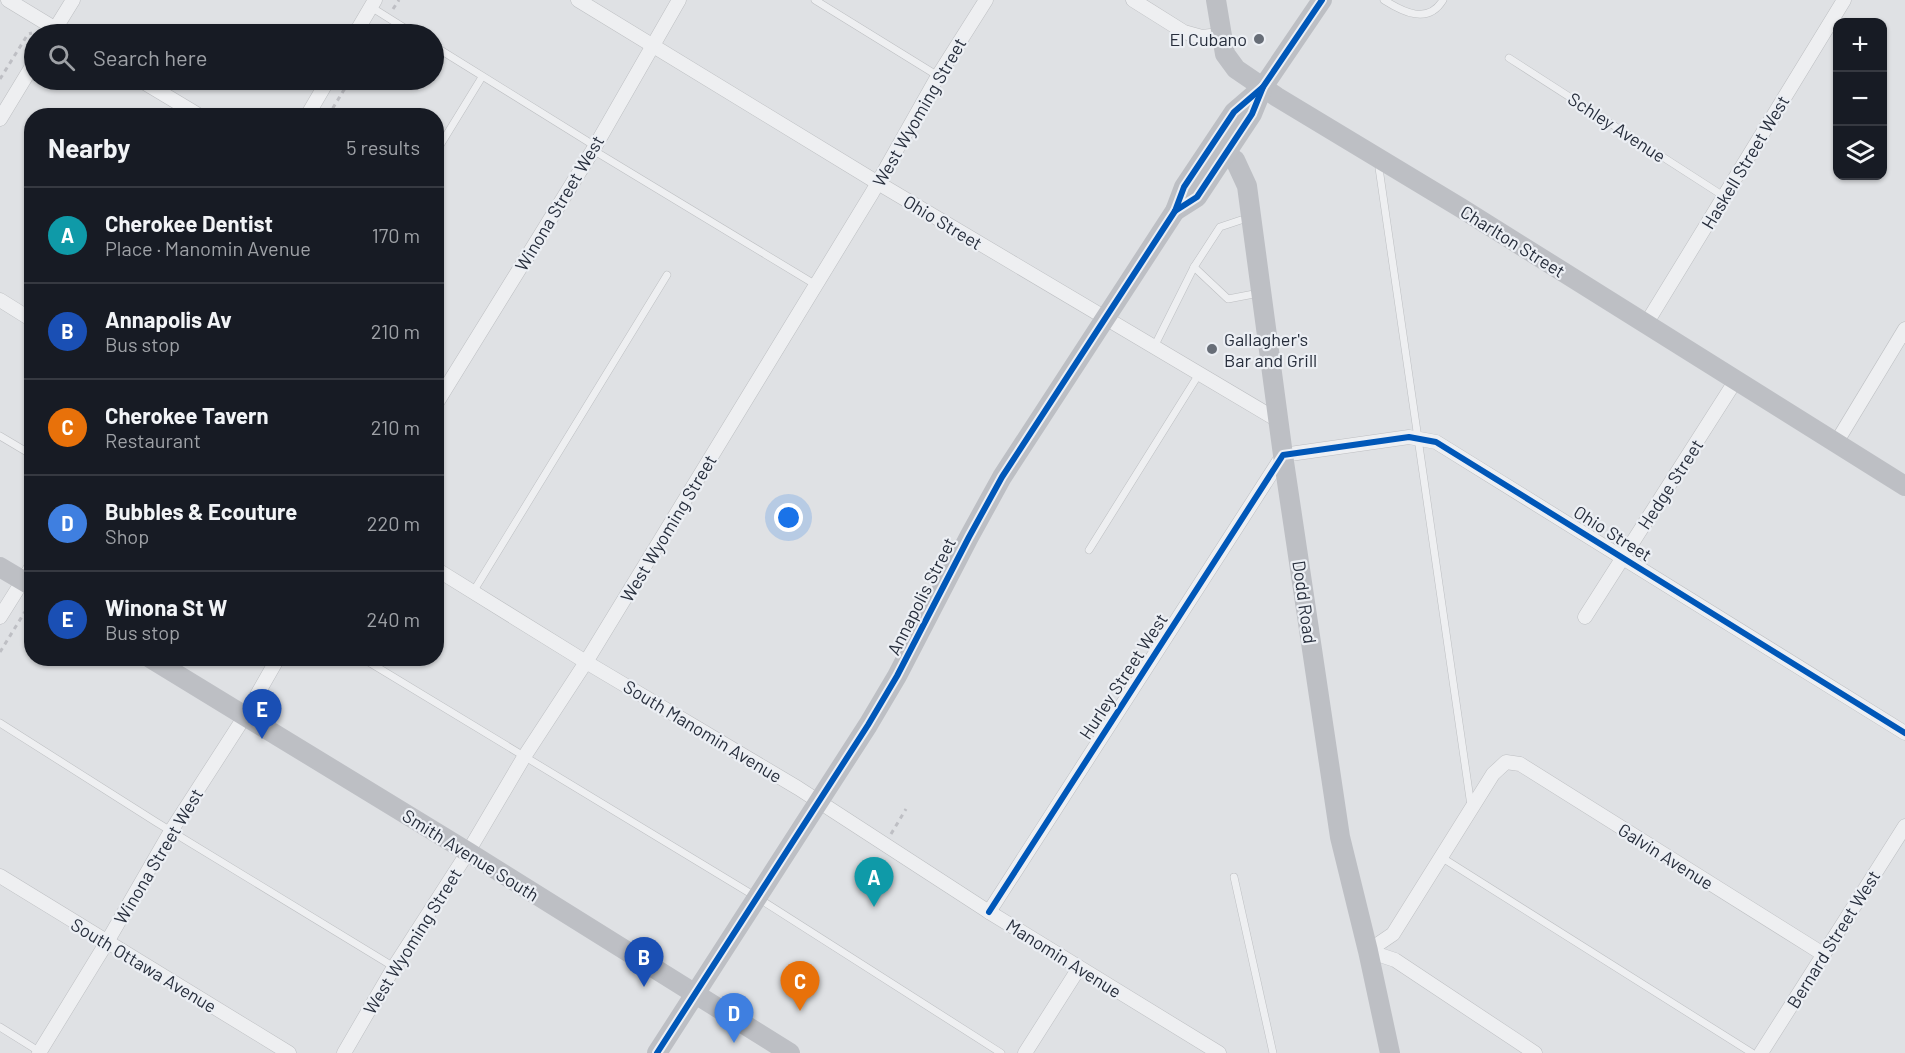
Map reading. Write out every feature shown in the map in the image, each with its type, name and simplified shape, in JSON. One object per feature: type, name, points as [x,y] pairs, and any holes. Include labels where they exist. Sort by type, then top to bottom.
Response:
[{"type":"street","points":[[8,0],[44,24]]},
{"type":"street","points":[[62,24],[74,0]]},
{"type":"street","name":"Ohio Street","points":[[578,0],[878,183],[1279,421]]},
{"type":"street","name":"Winona Street West","points":[[444,391],[594,148],[679,0]]},
{"type":"street","name":"West Wyoming Street","points":[[344,1053],[394,967],[468,852],[524,757],[586,662],[816,285],[878,183],[938,76],[986,0]]},
{"type":"street","points":[[1133,0],[1184,32],[1202,36],[1220,35],[1216,0]]},
{"type":"street","name":"Annapolis Street","points":[[1175,211],[1197,197],[1252,114],[1263,87],[1322,0]]},
{"type":"street","name":"Haskell Street West","points":[[1647,324],[1844,0]]},
{"type":"street","points":[[361,24],[373,4]]},
{"type":"street","name":"Charlton Street","points":[[1220,35],[1225,54],[1231,64],[1277,97],[1647,324],[1905,486]]},
{"type":"street","points":[[0,119],[24,79]]},
{"type":"street","name":"Annapolis Street","points":[[657,1053],[758,898],[897,676],[1002,477],[1175,211],[1184,187],[1234,112],[1263,87]]},
{"type":"street","points":[[157,90],[187,108]]},
{"type":"street","points":[[312,108],[322,90]]},
{"type":"street","name":"Dodd Road","points":[[1225,155],[1235,160],[1247,186],[1283,455],[1340,837],[1390,1053]]},
{"type":"street","points":[[0,300],[24,315]]},
{"type":"street","points":[[1836,443],[1905,329]]},
{"type":"street","name":"Hedge Street","points":[[1585,617],[1736,380]]},
{"type":"street","name":"Ohio Street","points":[[1283,455],[1409,437],[1436,442],[1905,733]]},
{"type":"street","name":"Hurley Street West","points":[[989,912],[1283,455]]},
{"type":"street","points":[[0,567],[24,575]]},
{"type":"street","points":[[444,574],[586,662]]},
{"type":"street","points":[[0,616],[24,584]]},
{"type":"street","name":"South Manomin Avenue","points":[[586,662],[819,802]]},
{"type":"street","name":"Smith Avenue South","points":[[163,666],[468,852],[790,1053]]},
{"type":"street","name":"Winona Street West","points":[[40,1053],[171,831],[245,717],[274,666]]},
{"type":"street","name":"Galvin Avenue","points":[[1472,809],[1493,774],[1506,762],[1520,764],[1823,954]]},
{"type":"street","name":"Manomin Avenue","points":[[819,802],[989,912],[1219,1053]]},
{"type":"street","points":[[1368,951],[1393,934],[1472,809]]},
{"type":"street","name":"Bernard Street West","points":[[1761,1053],[1905,826]]},
{"type":"street","name":"South Ottawa Avenue","points":[[0,876],[289,1053]]},
{"type":"street","points":[[1368,951],[1395,960],[1534,1053]]},
{"type":"street","points":[[1025,1053],[1079,968]]},
{"type":"lane","points":[[815,0],[938,76]]},
{"type":"lane","points":[[1384,0],[1401,11],[1413,14],[1431,12],[1443,0]]},
{"type":"lane","points":[[373,4],[400,24]]},
{"type":"lane","points":[[444,52],[816,285]]},
{"type":"lane","name":"Schley Avenue","points":[[1509,58],[1725,197]]},
{"type":"lane","points":[[444,139],[482,77]]},
{"type":"lane","points":[[1377,157],[1472,809]]},
{"type":"lane","points":[[1154,347],[1194,267],[1220,227],[1251,216]]},
{"type":"lane","points":[[1194,267],[1228,299],[1261,292]]},
{"type":"lane","points":[[473,592],[668,275]]},
{"type":"lane","points":[[1089,550],[1200,373]]},
{"type":"lane","points":[[0,436],[24,450]]},
{"type":"lane","points":[[375,666],[758,898],[1001,1053]]},
{"type":"lane","points":[[0,723],[394,967]]},
{"type":"lane","points":[[1441,857],[1752,1053]]},
{"type":"lane","points":[[1234,877],[1272,1053]]},
{"type":"lane","points":[[0,1027],[40,1053]]},
{"type":"path","points":[[0,79],[24,40]]},
{"type":"path","points":[[333,108],[344,90]]},
{"type":"path","points":[[0,652],[24,614]]},
{"type":"path","points":[[891,834],[906,809]]},
{"type":"cycle path","points":[[1175,211],[1197,197],[1252,114],[1263,87],[1322,0]]},
{"type":"cycle path","points":[[657,1053],[868,725],[897,676],[1002,477],[1175,211],[1184,187],[1234,112],[1263,87]]},
{"type":"cycle path","points":[[989,912],[1283,455],[1409,437],[1436,442],[1905,733]]},
{"type":"place","name":"El Cubano","points":[[1259,39]]},
{"type":"place","name":"Gallagher's Bar and Grill","points":[[1212,349]]},
{"type":"place","name":"Winona St W","points":[[262,739]]},
{"type":"place","name":"Cherokee Dentist","points":[[874,907]]},
{"type":"place","name":"Annapolis Av","points":[[644,987]]},
{"type":"place","name":"Cherokee Tavern","points":[[800,1011]]},
{"type":"place","name":"Bubbles & Ecouture","points":[[734,1043]]}]
